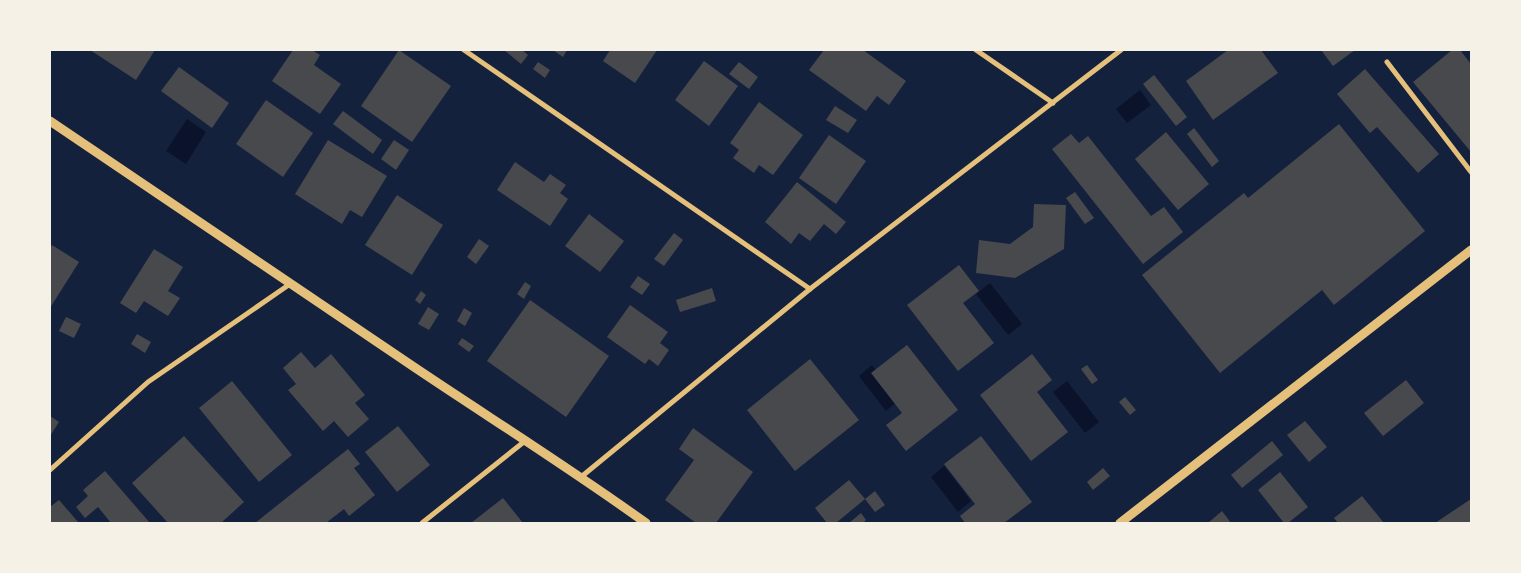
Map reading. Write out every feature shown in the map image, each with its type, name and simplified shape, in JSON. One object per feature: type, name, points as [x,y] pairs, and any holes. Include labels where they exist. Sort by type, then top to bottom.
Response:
[{"type":"street","points":[[464,50],[810,289]]},
{"type":"street","points":[[976,50],[1054,103]]},
{"type":"street","points":[[581,477],[810,289],[1121,50]]},
{"type":"street","points":[[1387,62],[1471,172]]},
{"type":"street","points":[[50,121],[290,284],[581,477],[646,523]]},
{"type":"street","points":[[1120,523],[1471,250]]},
{"type":"street","points":[[50,470],[148,382],[290,284]]},
{"type":"street","points":[[422,523],[525,441]]},
{"type":"water","points":[[1140,90],[1151,105],[1127,123],[1116,109]]},
{"type":"water","points":[[187,119],[206,132],[186,164],[166,151]]},
{"type":"water","points":[[990,283],[1022,324],[1008,335],[976,294]]},
{"type":"water","points":[[872,365],[899,400],[886,411],[859,376]]},
{"type":"water","points":[[1067,381],[1099,422],[1085,433],[1053,392]]},
{"type":"water","points":[[944,466],[971,501],[958,512],[931,477]]},
{"type":"building","points":[[90,50],[155,50],[136,80]]},
{"type":"building","points":[[293,50],[312,50],[320,55],[314,65],[341,84],[320,114],[272,81]]},
{"type":"building","points":[[399,50],[451,86],[412,142],[361,106]]},
{"type":"building","points":[[504,50],[522,50],[528,55],[521,64]]},
{"type":"building","points":[[553,50],[567,50],[563,57]]},
{"type":"building","points":[[610,50],[657,50],[635,83],[603,61]]},
{"type":"building","points":[[824,50],[863,50],[906,81],[889,105],[877,96],[866,111],[809,70]]},
{"type":"building","points":[[1228,50],[1261,50],[1278,73],[1213,120],[1186,81]]},
{"type":"building","points":[[1321,50],[1355,50],[1333,66]]},
{"type":"building","points":[[1452,50],[1460,50],[1471,64],[1471,152],[1413,82]]},
{"type":"building","points":[[704,61],[738,86],[709,126],[675,100]]},
{"type":"building","points":[[538,62],[550,70],[545,78],[533,69]]},
{"type":"building","points":[[739,62],[758,77],[749,89],[729,74]]},
{"type":"building","points":[[179,67],[229,103],[212,128],[161,91]]},
{"type":"building","points":[[1365,69],[1439,154],[1418,173],[1377,127],[1370,133],[1337,94]]},
{"type":"building","points":[[1154,75],[1187,117],[1176,126],[1143,84]]},
{"type":"building","points":[[266,100],[313,133],[283,177],[236,144]]},
{"type":"building","points":[[759,102],[803,135],[773,175],[759,165],[754,173],[733,158],[739,150],[730,143]]},
{"type":"building","points":[[835,106],[857,120],[848,133],[826,120]]},
{"type":"building","points":[[343,111],[382,140],[373,154],[333,124]]},
{"type":"building","points":[[1339,124],[1425,231],[1334,305],[1322,290],[1220,373],[1142,275],[1244,193],[1248,198]]},
{"type":"building","points":[[1194,128],[1219,161],[1212,167],[1187,134]]},
{"type":"building","points":[[1166,132],[1209,184],[1178,210],[1135,159]]},
{"type":"building","points":[[1071,134],[1079,143],[1088,136],[1151,216],[1164,207],[1183,232],[1143,264],[1052,149]]},
{"type":"building","points":[[829,135],[866,161],[836,204],[799,178]]},
{"type":"building","points":[[328,140],[387,176],[362,217],[350,210],[342,224],[295,194]]},
{"type":"building","points":[[394,140],[409,150],[396,170],[381,159]]},
{"type":"building","points":[[515,162],[544,182],[550,174],[566,185],[560,193],[568,199],[550,226],[497,190]]},
{"type":"building","points":[[797,182],[846,222],[836,234],[824,224],[810,241],[799,233],[791,244],[765,222]]},
{"type":"building","points":[[1075,192],[1094,218],[1085,224],[1066,198]]},
{"type":"building","points":[[397,195],[443,225],[412,275],[365,245]]},
{"type":"building","points":[[1034,204],[1066,205],[1064,249],[1015,278],[976,273],[979,240],[1010,244],[1033,227]]},
{"type":"building","points":[[589,214],[624,241],[600,272],[565,246]]},
{"type":"building","points":[[674,233],[683,240],[664,266],[654,259]]},
{"type":"building","points":[[479,239],[489,246],[476,264],[467,257]]},
{"type":"building","points":[[52,245],[79,262],[50,308],[50,249]]},
{"type":"building","points":[[154,249],[183,267],[168,291],[180,298],[168,316],[144,301],[136,313],[120,303]]},
{"type":"building","points":[[959,265],[979,291],[963,303],[994,343],[958,371],[907,305]]},
{"type":"building","points":[[638,276],[650,284],[642,295],[630,287]]},
{"type":"building","points":[[525,282],[531,286],[524,299],[517,294]]},
{"type":"building","points":[[712,288],[716,301],[680,312],[676,300]]},
{"type":"building","points":[[421,291],[426,295],[420,304],[415,300]]},
{"type":"building","points":[[530,300],[609,356],[566,417],[487,361]]},
{"type":"building","points":[[630,305],[668,332],[660,343],[669,350],[658,366],[649,359],[645,364],[607,337]]},
{"type":"building","points":[[428,307],[439,314],[429,330],[418,324]]},
{"type":"building","points":[[464,308],[472,313],[465,326],[457,321]]},
{"type":"building","points":[[66,317],[81,324],[74,338],[59,331]]},
{"type":"building","points":[[137,334],[151,342],[145,353],[131,344]]},
{"type":"building","points":[[462,338],[474,346],[469,352],[458,344]]},
{"type":"building","points":[[907,345],[958,410],[906,451],[886,425],[902,413],[871,373]]},
{"type":"building","points":[[301,352],[315,368],[331,354],[365,395],[355,403],[369,419],[348,437],[334,421],[323,431],[288,390],[296,384],[283,368]]},
{"type":"building","points":[[1032,354],[1052,380],[1037,392],[1068,432],[1031,461],[980,395]]},
{"type":"building","points":[[810,359],[859,420],[795,471],[747,410]]},
{"type":"building","points":[[1087,365],[1098,380],[1092,384],[1081,369]]},
{"type":"building","points":[[1406,380],[1424,403],[1383,436],[1364,413]]},
{"type":"building","points":[[232,381],[292,455],[259,482],[199,408]]},
{"type":"building","points":[[1125,397],[1136,410],[1130,415],[1119,402]]},
{"type":"building","points":[[50,416],[59,422],[50,436]]},
{"type":"building","points":[[1305,421],[1327,447],[1309,462],[1287,435]]},
{"type":"building","points":[[398,426],[430,465],[397,492],[365,452]]},
{"type":"building","points":[[693,428],[753,472],[716,523],[696,523],[665,500],[694,460],[679,449]]},
{"type":"building","points":[[184,436],[244,502],[221,523],[168,523],[132,483]]},
{"type":"building","points":[[981,436],[1032,502],[1004,523],[965,523],[960,516],[975,504],[944,464]]},
{"type":"building","points":[[1272,441],[1283,455],[1242,488],[1231,475]]},
{"type":"building","points":[[348,449],[360,464],[354,468],[375,495],[349,516],[344,509],[326,523],[255,523]]},
{"type":"building","points":[[1103,468],[1110,476],[1093,490],[1087,482]]},
{"type":"building","points":[[105,471],[150,523],[111,523],[98,507],[85,518],[76,507],[88,496],[83,490]]},
{"type":"building","points":[[1280,472],[1308,507],[1288,523],[1284,523],[1258,490]]},
{"type":"building","points":[[849,480],[865,499],[836,523],[827,523],[815,508]]},
{"type":"building","points":[[875,491],[885,505],[875,512],[865,499]]},
{"type":"building","points":[[1362,496],[1384,523],[1338,523],[1334,518]]},
{"type":"building","points":[[503,498],[523,523],[471,523]]},
{"type":"building","points":[[1471,499],[1471,523],[1435,523]]},
{"type":"building","points":[[59,500],[79,523],[50,523],[50,507]]},
{"type":"building","points":[[1222,511],[1231,523],[1208,523]]},
{"type":"building","points":[[861,513],[866,520],[863,523],[849,523]]}]
